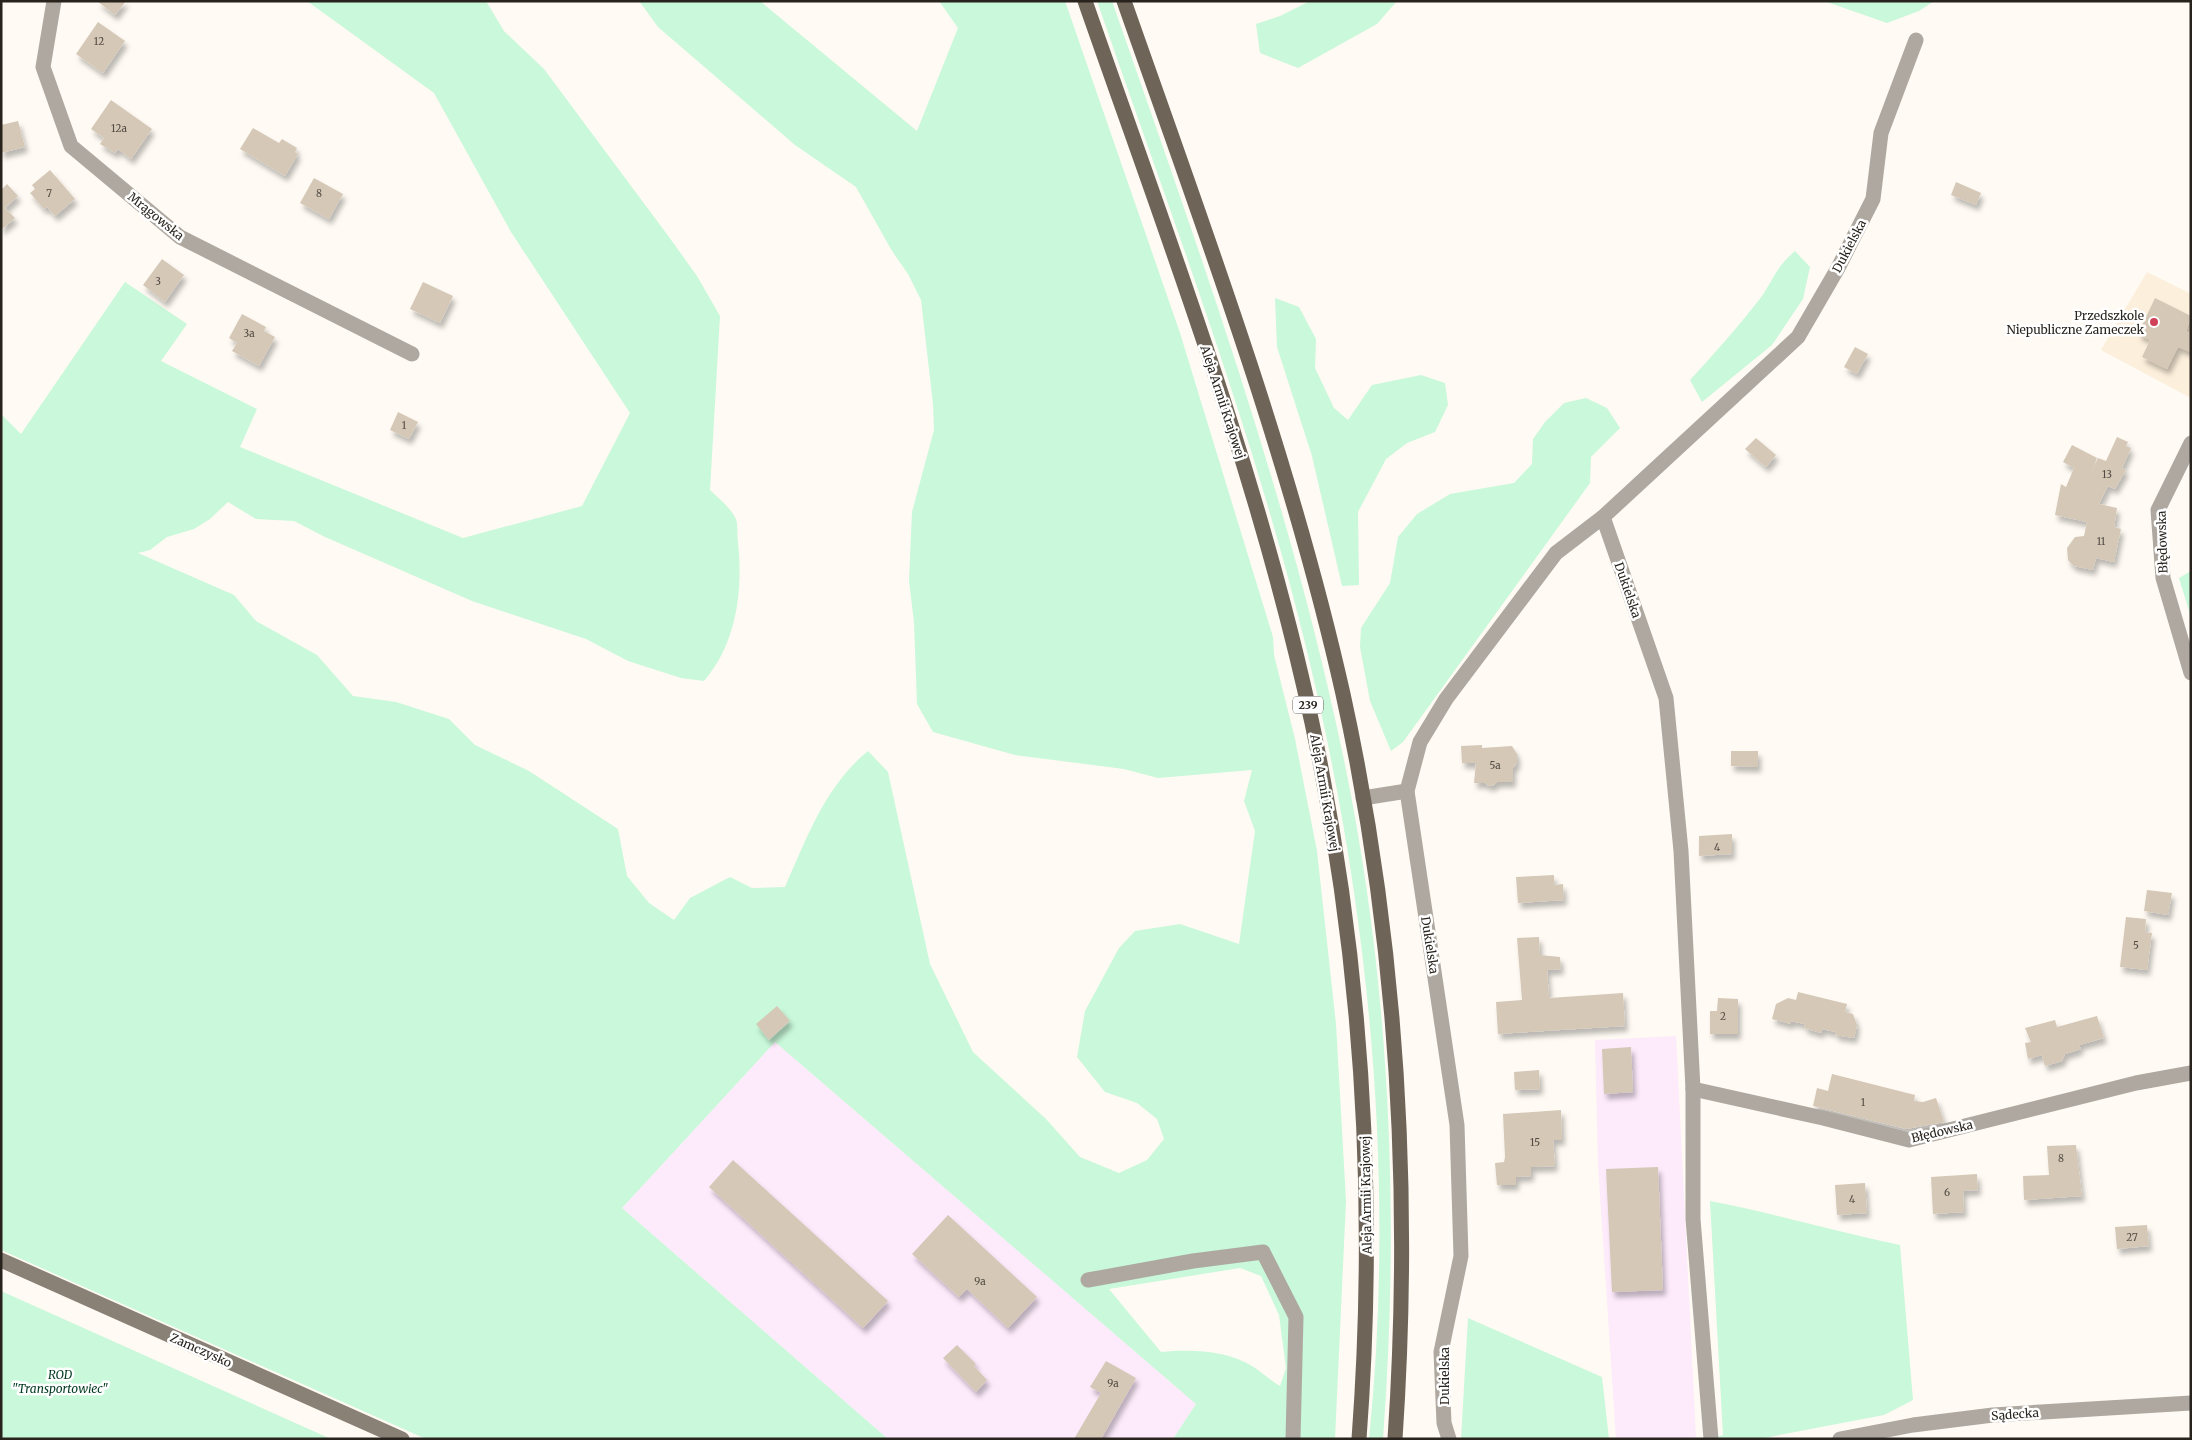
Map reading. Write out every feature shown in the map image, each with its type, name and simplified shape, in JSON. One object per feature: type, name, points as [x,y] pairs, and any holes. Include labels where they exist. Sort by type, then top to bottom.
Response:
[{"type":"main road","name":"Aleja Armii Krajowej","points":[[1085,1],[1218,385],[1254,500],[1296,652],[1324,787],[1350,950],[1365,1126],[1367,1272],[1359,1439]]},
{"type":"main road","points":[[1124,1],[1220,276],[1284,476],[1325,623],[1364,798],[1385,936],[1400,1116],[1403,1298],[1395,1439]]},
{"type":"street","name":"Mrągowska","points":[[54,1],[42,67],[71,146],[180,237],[412,354]]},
{"type":"street","name":"Dukielska","points":[[1449,1439],[1444,1423],[1441,1352],[1461,1256],[1457,1125],[1407,791],[1420,742],[1446,699],[1556,553],[1603,517],[1798,337],[1838,268],[1873,199],[1881,133],[1916,40]]},
{"type":"street","name":"Błędowska","points":[[2191,443],[2158,510],[2162,578],[2191,674]]},
{"type":"street","name":"Dukielska","points":[[1603,517],[1666,698],[1681,851],[1693,1089],[1693,1218],[1711,1439]]},
{"type":"street","points":[[1364,798],[1407,791]]},
{"type":"street","name":"Błędowska","points":[[1693,1089],[1823,1118],[1909,1140],[2136,1083],[2191,1074]]},
{"type":"street","points":[[1088,1280],[1193,1261],[1263,1252],[1296,1317],[1293,1439]]},
{"type":"street","name":"Zamczysko","points":[[1,1260],[402,1439]]},
{"type":"street","name":"Sądecka","points":[[1840,1439],[1913,1425],[1993,1415],[2191,1403]]},
{"type":"shaded area","name":"Przedszkole Niepubliczne Zameczek","points":[[2147,272],[2191,294],[2191,398],[2101,350]]},
{"type":"shaded area","points":[[1676,1036],[1696,1438],[1616,1439],[1598,1164],[1595,1040]]},
{"type":"shaded area","points":[[775,1042],[1196,1404],[1173,1439],[888,1439],[622,1208]]},
{"type":"green space","points":[[307,1],[486,1],[504,31],[544,69],[669,237],[697,276],[720,316],[710,490],[728,507],[736,519],[739,579],[738,597],[731,633],[715,666],[704,681],[681,678],[628,661],[586,639],[472,601],[325,537],[294,521],[256,519],[228,502],[210,519],[194,529],[167,537],[150,550],[138,553],[234,595],[256,621],[317,655],[353,696],[396,702],[449,719],[475,745],[529,771],[618,829],[627,876],[649,903],[674,920],[690,898],[730,877],[752,888],[785,887],[810,831],[829,796],[853,765],[868,751],[888,772],[930,964],[973,1052],[1046,1119],[1080,1157],[1119,1173],[1147,1160],[1164,1139],[1157,1119],[1137,1103],[1105,1092],[1077,1057],[1085,1011],[1119,948],[1135,931],[1180,924],[1239,944],[1255,831],[1244,801],[1252,770],[1158,778],[1124,769],[1015,755],[933,732],[917,704],[914,622],[909,581],[912,512],[934,430],[933,404],[921,300],[908,274],[892,251],[856,187],[795,145],[658,27],[639,1],[760,1],[917,131],[958,28],[939,1],[1065,1],[1180,333],[1273,637],[1274,655],[1295,739],[1317,851],[1336,1024],[1346,1201],[1335,1439],[1173,1439],[1196,1404],[775,1042],[622,1208],[888,1439],[426,1439],[1,1250],[1,414],[21,434],[125,282],[187,324],[161,361],[257,409],[240,447],[463,538],[582,506],[630,413],[511,232],[434,93]],"holes":[[[1240,1268],[1261,1276],[1279,1315],[1286,1368],[1280,1386],[1252,1366],[1231,1357],[1196,1351],[1161,1352],[1109,1289]]]},
{"type":"green space","points":[[1097,1],[1112,1],[1240,377],[1297,567],[1322,663],[1344,760],[1360,844],[1372,928],[1387,1098],[1391,1268],[1383,1439],[1369,1439],[1377,1340],[1379,1241],[1378,1142],[1371,1042],[1361,943],[1347,845],[1329,747],[1286,568],[1262,486],[1210,323]]},
{"type":"green space","points":[[1310,1],[1397,1],[1377,24],[1298,68],[1260,53],[1256,24],[1280,16]]},
{"type":"green space","points":[[1824,1],[1934,1],[1919,11],[1887,23]]},
{"type":"green space","points":[[1795,251],[1810,267],[1803,299],[1772,345],[1702,402],[1690,380],[1751,310],[1779,269]]},
{"type":"green space","points":[[1275,298],[1299,307],[1316,339],[1315,368],[1334,408],[1348,420],[1372,385],[1421,375],[1445,383],[1448,405],[1435,432],[1407,443],[1386,459],[1358,512],[1359,585],[1342,586],[1312,456],[1277,347]]},
{"type":"green space","points":[[1586,398],[1607,408],[1620,428],[1591,457],[1590,483],[1403,742],[1391,751],[1370,701],[1360,647],[1361,628],[1390,583],[1398,537],[1417,514],[1450,494],[1514,483],[1532,464],[1533,439],[1545,422],[1564,403]]},
{"type":"green space","points":[[2191,571],[2191,617],[2179,578]]},
{"type":"green space","points":[[1710,1201],[1900,1245],[1913,1400],[1884,1415],[1759,1439],[1711,1439],[1723,1435]]},
{"type":"green space","name":"ROD \"Transportowiec\"","points":[[1,1291],[331,1439],[1,1439]]},
{"type":"green space","points":[[1468,1318],[1602,1377],[1609,1439],[1461,1439]]},
{"type":"building","points":[[97,1],[126,1],[115,15]]},
{"type":"building","points":[[98,22],[125,41],[103,73],[76,54]]},
{"type":"building","points":[[111,100],[152,129],[131,159],[118,149],[115,153],[100,144],[104,138],[91,129]]},
{"type":"building","points":[[18,121],[25,147],[1,153],[1,125]]},
{"type":"building","points":[[253,128],[279,143],[282,139],[297,148],[295,152],[298,154],[285,176],[240,149]]},
{"type":"building","points":[[50,170],[75,199],[55,216],[47,207],[44,209],[30,193],[35,189],[32,185]]},
{"type":"building","points":[[314,178],[343,194],[329,219],[300,203]]},
{"type":"building","points":[[1956,182],[1981,193],[1976,205],[1951,195]]},
{"type":"building","points":[[7,184],[18,196],[5,208],[15,218],[1,230],[1,190]]},
{"type":"building","points":[[162,259],[184,275],[165,302],[143,285]]},
{"type":"building","points":[[423,282],[453,296],[440,323],[410,309]]},
{"type":"building","points":[[2155,298],[2191,316],[2186,332],[2191,334],[2191,352],[2178,347],[2167,369],[2142,357],[2150,340],[2138,334]]},
{"type":"building","points":[[242,314],[266,327],[264,331],[275,337],[259,366],[232,351],[237,343],[229,338]]},
{"type":"building","points":[[1855,347],[1868,354],[1857,374],[1844,367]]},
{"type":"building","points":[[398,412],[418,422],[409,439],[390,430]]},
{"type":"building","points":[[2117,437],[2128,442],[2126,446],[2131,448],[2122,468],[2126,470],[2115,489],[2108,486],[2099,504],[2117,508],[2114,527],[2121,529],[2114,562],[2096,558],[2093,570],[2074,566],[2068,560],[2067,548],[2075,537],[2084,536],[2087,522],[2055,515],[2061,484],[2066,487],[2074,468],[2063,462],[2072,445],[2097,458],[2090,476],[2098,458],[2106,461]]},
{"type":"building","points":[[1756,438],[1776,455],[1766,467],[1745,449]]},
{"type":"building","points":[[1482,745],[1482,748],[1512,746],[1517,754],[1517,763],[1513,768],[1513,782],[1497,782],[1494,785],[1488,786],[1485,783],[1474,783],[1476,763],[1462,763],[1461,746]]},
{"type":"building","points":[[1731,751],[1758,751],[1758,767],[1731,766]]},
{"type":"building","points":[[1732,834],[1732,854],[1699,856],[1699,836]]},
{"type":"building","points":[[1554,875],[1554,885],[1563,884],[1564,900],[1518,903],[1516,877]]},
{"type":"building","points":[[2147,890],[2172,893],[2168,915],[2144,911]]},
{"type":"building","points":[[2126,917],[2146,919],[2145,932],[2152,933],[2147,970],[2120,967]]},
{"type":"building","points":[[1539,937],[1540,955],[1560,957],[1561,969],[1547,970],[1549,998],[1623,993],[1625,1026],[1498,1034],[1496,1002],[1522,1000],[1517,938]]},
{"type":"building","points":[[1798,992],[1847,1004],[1845,1012],[1853,1014],[1857,1025],[1854,1038],[1835,1035],[1836,1032],[1822,1029],[1821,1033],[1804,1028],[1805,1024],[1791,1021],[1791,1024],[1772,1019],[1776,1004],[1788,998],[1796,1000]]},
{"type":"building","points":[[1718,998],[1738,999],[1738,1034],[1710,1034],[1710,1011],[1717,1011]]},
{"type":"building","points":[[777,1006],[790,1021],[769,1040],[756,1024]]},
{"type":"building","points":[[2097,1016],[2104,1038],[2079,1045],[2081,1049],[2065,1054],[2062,1061],[2045,1066],[2042,1055],[2028,1059],[2025,1043],[2031,1042],[2025,1028],[2055,1020],[2057,1027]]},
{"type":"building","points":[[1631,1047],[1633,1092],[1604,1094],[1602,1049]]},
{"type":"building","points":[[1539,1070],[1540,1089],[1515,1090],[1514,1072]]},
{"type":"building","points":[[1832,1074],[1915,1095],[1914,1101],[1923,1102],[1936,1098],[1944,1122],[1906,1129],[1813,1106],[1817,1088],[1828,1091]]},
{"type":"building","points":[[1561,1110],[1562,1140],[1553,1140],[1555,1166],[1531,1167],[1531,1176],[1516,1177],[1516,1185],[1497,1185],[1495,1163],[1504,1162],[1505,1157],[1503,1114]]},
{"type":"building","points":[[2076,1145],[2082,1196],[2024,1200],[2023,1176],[2049,1175],[2047,1146]]},
{"type":"building","points":[[733,1160],[888,1301],[863,1328],[709,1187]]},
{"type":"building","points":[[1658,1167],[1663,1290],[1612,1292],[1606,1169]]},
{"type":"building","points":[[1977,1174],[1978,1190],[1963,1191],[1964,1212],[1933,1214],[1931,1177]]},
{"type":"building","points":[[1865,1183],[1867,1213],[1837,1215],[1835,1185]]},
{"type":"building","points":[[948,1215],[1037,1297],[1008,1328],[967,1289],[959,1297],[912,1254]]},
{"type":"building","points":[[2147,1225],[2149,1246],[2117,1249],[2115,1227]]},
{"type":"building","points":[[957,1345],[976,1364],[974,1366],[987,1380],[976,1392],[943,1358]]},
{"type":"building","points":[[1106,1361],[1136,1378],[1101,1439],[1074,1439],[1101,1393],[1090,1387]]},
{"type":"place","name":"Przedszkole Niepubliczne Zameczek","points":[[2154,322]]}]
